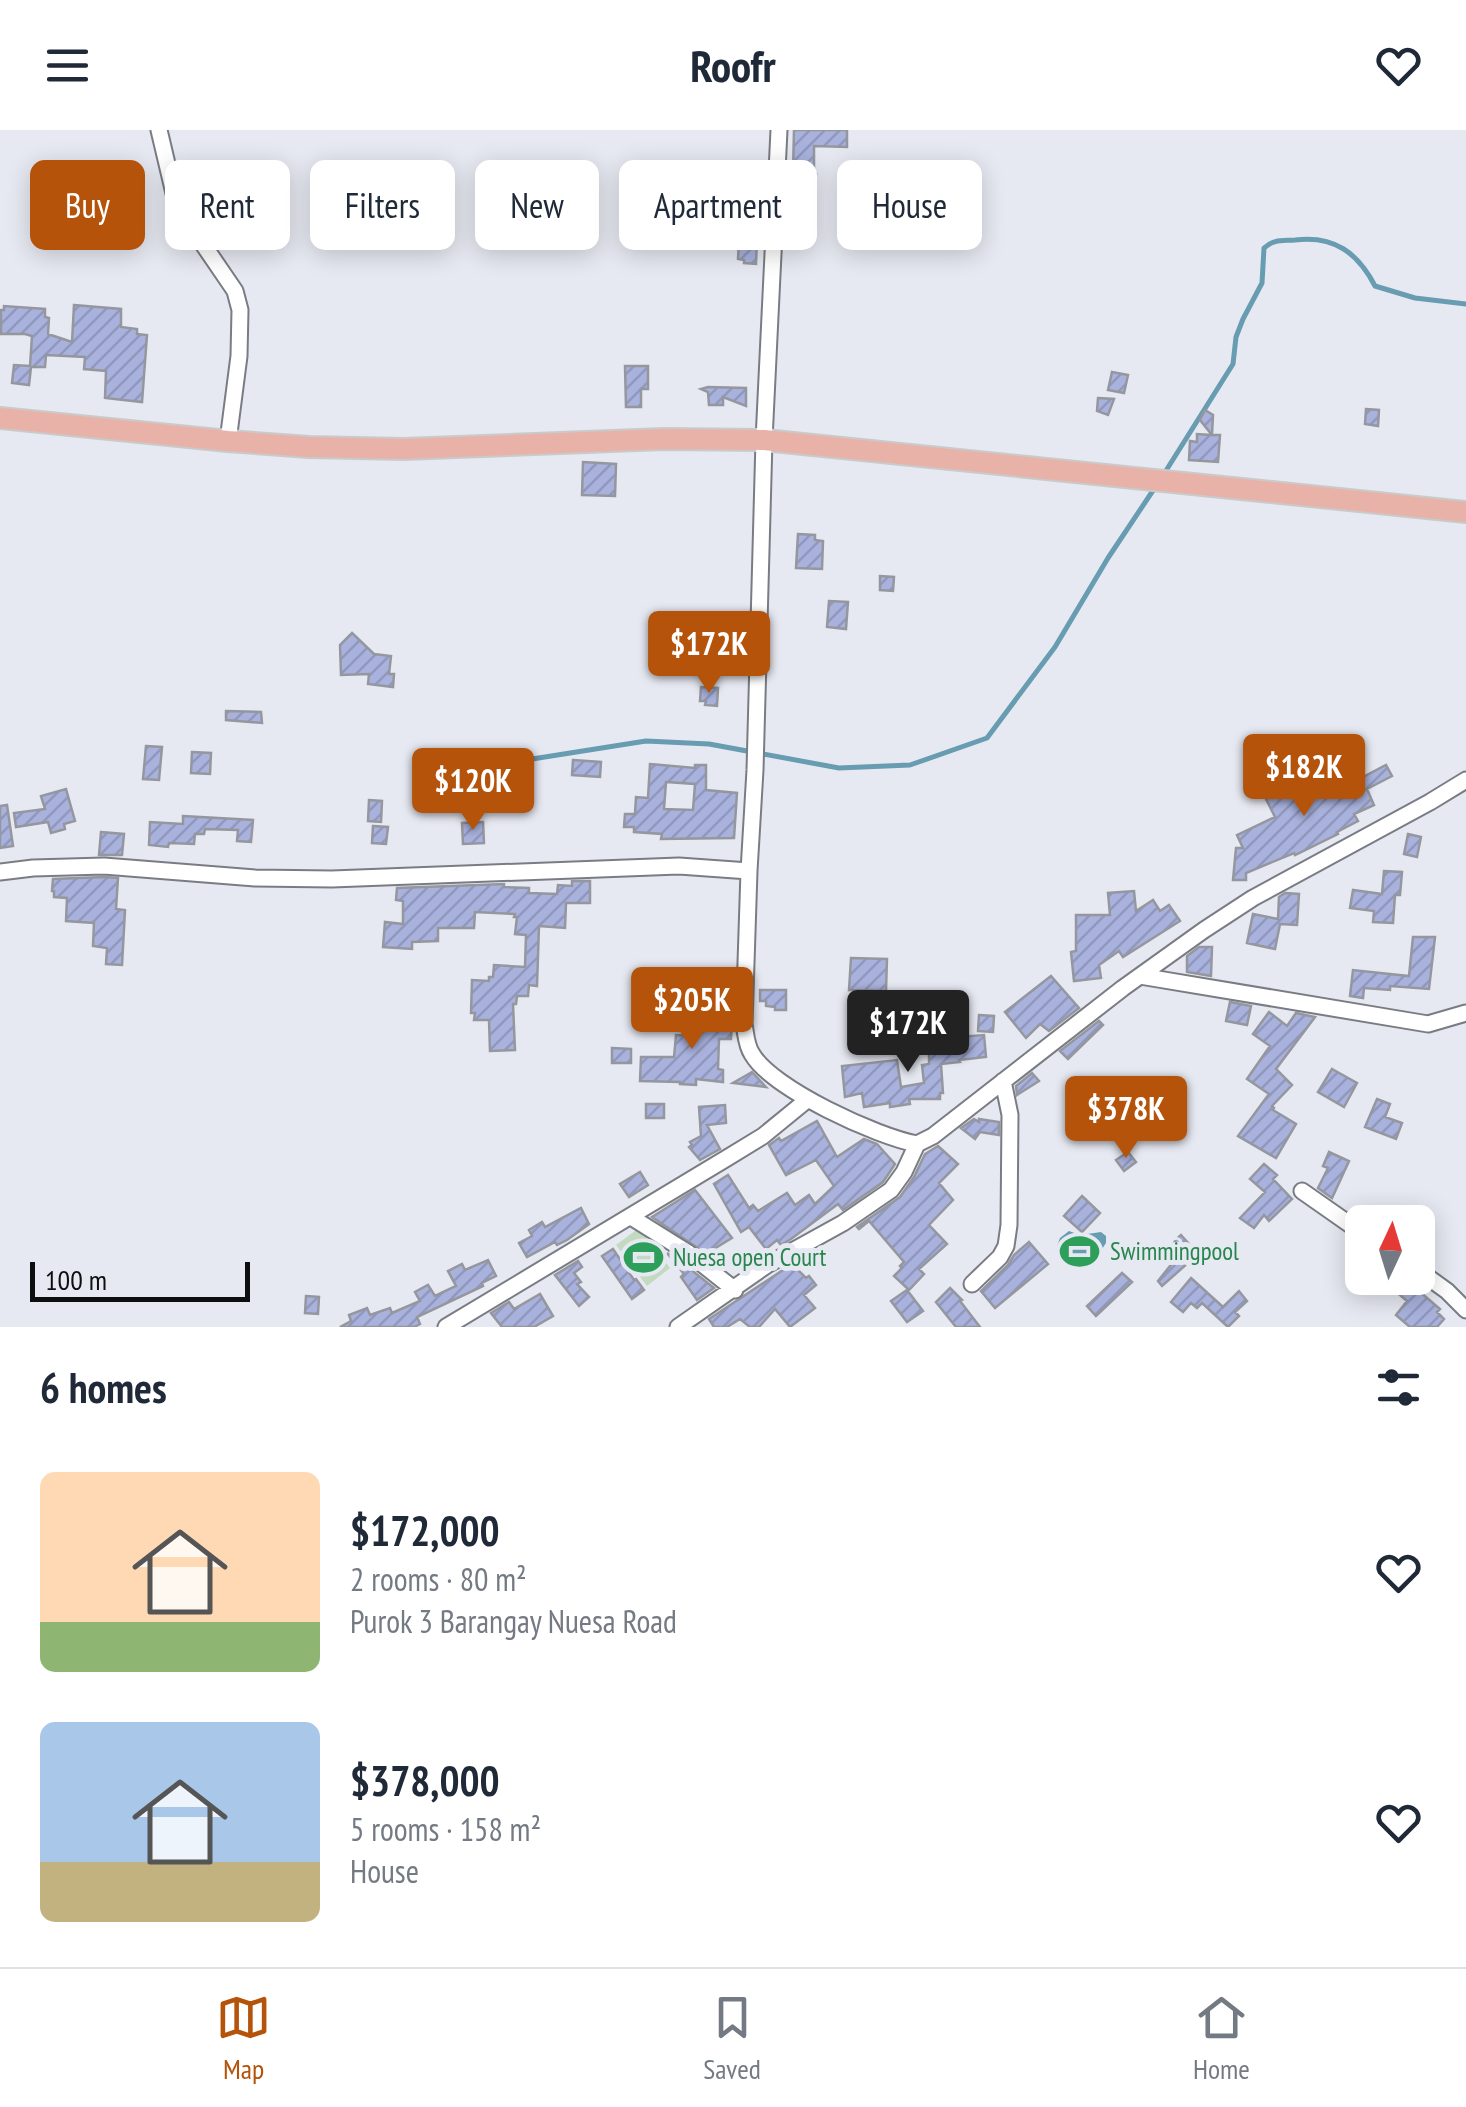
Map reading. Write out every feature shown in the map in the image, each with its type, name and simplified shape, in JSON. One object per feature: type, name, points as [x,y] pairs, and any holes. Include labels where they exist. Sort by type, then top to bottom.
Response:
[{"type":"main road","points":[[0,418],[228,442],[404,449],[664,439],[764,440],[1466,512]]},
{"type":"street","points":[[160,130],[177,206],[235,291],[240,310],[239,356],[228,442]]},
{"type":"street","points":[[779,130],[764,440],[746,1040],[753,1057],[808,1100],[917,1144]]},
{"type":"street","points":[[678,1327],[767,1265],[843,1224],[891,1190],[917,1144],[933,1136],[1204,930],[1253,898],[1466,780]]},
{"type":"street","points":[[0,872],[104,866],[255,878],[332,879],[679,866],[750,872]]},
{"type":"street","points":[[1140,976],[1428,1024],[1466,1013]]},
{"type":"street","points":[[972,1284],[1006,1246],[1010,1115],[1003,1081]]},
{"type":"street","points":[[446,1327],[763,1136],[808,1100]]},
{"type":"street","points":[[1302,1191],[1345,1220]]},
{"type":"street","points":[[631,1218],[688,1252],[735,1290]]},
{"type":"street","points":[[1435,1282],[1466,1310]]},
{"type":"green space","name":"Nuesa open Court","points":[[639,1228],[670,1268],[647,1286],[616,1245]]},
{"type":"water","name":"Swimmingpool","points":[[1069,1231],[1080,1235],[1101,1232],[1106,1243],[1094,1258],[1074,1266],[1067,1263],[1057,1246]]},
{"type":"building","points":[[794,130],[847,130],[847,147],[814,146],[814,160],[793,160]]},
{"type":"building","points":[[738,250],[757,250],[756,264],[738,259]]},
{"type":"building","points":[[74,305],[121,309],[121,327],[147,335],[142,402],[105,398],[106,371],[84,369],[85,357],[46,355],[45,367],[31,367],[29,385],[12,383],[14,365],[30,366],[32,336],[1,334],[4,306],[45,309],[48,334],[72,342]]},
{"type":"building","points":[[625,366],[648,366],[648,389],[641,389],[641,407],[626,407]]},
{"type":"building","points":[[1112,372],[1128,375],[1124,393],[1108,390]]},
{"type":"building","points":[[746,388],[746,406],[723,397],[723,405],[709,405],[708,392],[701,389]]},
{"type":"building","points":[[1098,398],[1114,399],[1108,415],[1097,411]]},
{"type":"building","points":[[1366,409],[1379,410],[1378,426],[1365,424]]},
{"type":"building","points":[[1205,410],[1213,415],[1212,435],[1200,420]]},
{"type":"building","points":[[1197,434],[1220,435],[1218,462],[1189,460],[1190,441],[1197,442]]},
{"type":"building","points":[[583,462],[616,464],[615,496],[582,495]]},
{"type":"building","points":[[798,534],[815,535],[815,540],[823,541],[822,569],[796,568]]},
{"type":"building","points":[[880,576],[894,577],[893,591],[880,590]]},
{"type":"building","points":[[829,601],[848,602],[846,629],[827,627]]},
{"type":"building","points":[[352,633],[374,654],[391,656],[389,674],[394,674],[393,687],[368,684],[369,674],[341,675],[340,645]]},
{"type":"building","points":[[701,687],[718,688],[717,706],[700,701]]},
{"type":"building","points":[[226,711],[261,712],[262,723],[226,720]]},
{"type":"building","points":[[146,746],[162,747],[159,780],[143,779]]},
{"type":"building","points":[[192,752],[211,753],[210,774],[191,773]]},
{"type":"building","points":[[573,760],[601,762],[600,777],[572,775]]},
{"type":"building","points":[[1357,761],[1363,777],[1386,765],[1392,776],[1367,789],[1374,805],[1354,814],[1358,821],[1295,855],[1246,873],[1246,880],[1233,880],[1236,848],[1243,848],[1237,835],[1275,817],[1260,787],[1282,780],[1289,796],[1315,784],[1321,796],[1345,783],[1339,768]]},
{"type":"building","points":[[650,764],[695,768],[706,765],[706,790],[737,793],[734,838],[661,839],[662,834],[634,832],[634,827],[624,827],[625,814],[635,814],[636,797],[648,798]],"holes":[[[666,782],[695,784],[693,810],[664,809]]]},
{"type":"building","points":[[66,789],[75,821],[64,824],[65,829],[51,833],[48,822],[16,827],[14,813],[45,809],[41,796]]},
{"type":"building","points":[[369,800],[382,801],[381,822],[368,821]]},
{"type":"building","points":[[7,805],[13,846],[0,848],[0,806]]},
{"type":"building","points":[[183,816],[253,820],[251,842],[237,841],[238,830],[205,829],[204,834],[195,834],[194,844],[149,845],[150,822],[183,824]]},
{"type":"building","points":[[483,822],[484,843],[463,844],[462,823]]},
{"type":"building","points":[[373,826],[388,827],[386,844],[372,843]]},
{"type":"building","points":[[101,832],[124,834],[122,855],[99,855]]},
{"type":"building","points":[[1408,834],[1421,837],[1417,857],[1404,854]]},
{"type":"building","points":[[1384,871],[1402,872],[1393,923],[1373,922],[1374,911],[1350,908],[1353,890],[1382,894]]},
{"type":"building","points":[[118,878],[116,909],[125,910],[122,965],[106,964],[107,948],[93,946],[94,923],[66,921],[67,898],[54,897],[52,891],[53,879]]},
{"type":"building","points":[[572,881],[590,881],[590,903],[566,903],[565,928],[539,926],[537,986],[529,985],[528,996],[517,996],[513,1004],[515,1050],[490,1051],[489,1020],[474,1020],[475,1013],[471,1013],[472,980],[489,981],[494,965],[525,967],[526,935],[515,934],[515,914],[475,912],[474,928],[438,928],[438,941],[412,942],[412,949],[383,947],[385,922],[403,924],[403,901],[396,900],[397,888],[504,884],[529,888],[529,893],[557,894],[558,885],[572,886]]},
{"type":"building","points":[[1134,891],[1136,911],[1153,900],[1160,911],[1169,905],[1180,921],[1123,957],[1119,951],[1099,965],[1101,978],[1074,981],[1071,952],[1076,951],[1076,915],[1110,915],[1108,893]]},
{"type":"building","points":[[1285,893],[1299,894],[1297,925],[1280,924],[1275,949],[1247,943],[1253,914],[1278,919],[1279,897]]},
{"type":"building","points":[[1413,937],[1435,937],[1429,989],[1364,988],[1363,998],[1350,996],[1353,970],[1409,976]]},
{"type":"building","points":[[1199,947],[1212,947],[1211,976],[1187,972],[1187,956]]},
{"type":"building","points":[[851,958],[887,959],[886,991],[849,990]]},
{"type":"building","points":[[1051,976],[1079,1008],[1049,1031],[1040,1024],[1026,1038],[1005,1012]]},
{"type":"building","points":[[760,990],[786,990],[786,1010],[766,1006],[766,1001],[760,1001]]},
{"type":"building","points":[[699,992],[713,993],[712,1020],[732,1020],[731,1039],[719,1039],[718,1069],[723,1070],[723,1082],[696,1079],[696,1085],[640,1081],[641,1057],[674,1057],[676,1035],[697,1036]]},
{"type":"building","points":[[1230,1002],[1251,1006],[1247,1025],[1226,1021]]},
{"type":"building","points":[[1269,1012],[1287,1026],[1296,1013],[1315,1017],[1276,1069],[1292,1085],[1272,1106],[1273,1110],[1296,1124],[1276,1158],[1238,1136],[1269,1094],[1247,1079],[1270,1046],[1253,1034]]},
{"type":"building","points":[[903,1013],[904,1020],[947,1017],[946,1031],[905,1030],[906,1035],[892,1037],[886,1023],[890,1022],[890,1015]]},
{"type":"building","points":[[979,1015],[994,1016],[993,1032],[978,1031]]},
{"type":"building","points":[[1099,1021],[1103,1025],[1068,1059],[1060,1051]]},
{"type":"building","points":[[984,1035],[986,1057],[941,1064],[940,1099],[909,1099],[910,1104],[864,1107],[862,1093],[845,1097],[842,1066],[897,1060],[901,1087],[924,1083],[922,1065],[929,1064],[929,1054],[958,1037]]},
{"type":"building","points":[[612,1048],[631,1049],[631,1063],[612,1063]]},
{"type":"building","points":[[1332,1069],[1357,1083],[1344,1107],[1318,1092]]},
{"type":"building","points":[[752,1072],[766,1087],[733,1083]]},
{"type":"building","points":[[1032,1073],[1039,1081],[1017,1095],[1016,1086]]},
{"type":"building","points":[[1377,1099],[1390,1104],[1385,1117],[1402,1123],[1396,1139],[1365,1127]]},
{"type":"building","points":[[646,1104],[664,1104],[664,1118],[646,1118]]},
{"type":"building","points":[[725,1105],[726,1123],[707,1125],[720,1149],[700,1160],[689,1147],[690,1142],[701,1136],[699,1107]]},
{"type":"building","points":[[974,1119],[999,1122],[999,1135],[980,1132],[975,1139],[961,1128]]},
{"type":"building","points":[[817,1121],[837,1157],[864,1139],[877,1144],[895,1164],[883,1182],[843,1210],[838,1204],[791,1239],[781,1245],[777,1240],[766,1249],[749,1227],[741,1232],[714,1184],[728,1175],[749,1208],[753,1205],[758,1211],[787,1193],[795,1205],[809,1195],[815,1204],[834,1186],[816,1160],[786,1175],[769,1145]]},
{"type":"building","points":[[938,1146],[958,1164],[939,1183],[953,1200],[929,1225],[947,1244],[919,1269],[924,1274],[909,1290],[894,1276],[904,1262],[869,1221],[857,1227],[900,1197],[925,1154]]},
{"type":"building","points":[[1128,1152],[1136,1162],[1124,1171],[1116,1160]]},
{"type":"building","points":[[1329,1152],[1349,1161],[1332,1198],[1318,1188],[1328,1168],[1323,1166]]},
{"type":"building","points":[[1264,1164],[1277,1175],[1273,1179],[1292,1199],[1269,1221],[1264,1215],[1254,1228],[1240,1218],[1265,1192],[1250,1179]]},
{"type":"building","points":[[640,1172],[648,1185],[629,1197],[620,1184]]},
{"type":"building","points":[[695,1190],[732,1238],[714,1249],[717,1252],[711,1257],[652,1217]]},
{"type":"building","points":[[1082,1196],[1100,1213],[1082,1232],[1064,1216]]},
{"type":"building","points":[[581,1208],[589,1224],[567,1240],[527,1257],[519,1243],[532,1236],[529,1230],[542,1222],[545,1227]]},
{"type":"building","points":[[1181,1235],[1198,1254],[1162,1286],[1158,1281],[1174,1261],[1163,1251]]},
{"type":"building","points":[[1029,1242],[1048,1264],[995,1308],[981,1291]]},
{"type":"building","points":[[613,1249],[644,1290],[632,1299],[602,1256]]},
{"type":"building","points":[[667,1253],[714,1288],[697,1300],[681,1277],[684,1274]]},
{"type":"building","points":[[488,1260],[496,1276],[417,1317],[420,1324],[414,1327],[340,1327],[351,1321],[349,1315],[367,1308],[370,1315],[390,1308],[392,1313],[420,1301],[415,1292],[428,1285],[435,1296],[456,1286],[448,1271],[462,1264],[465,1270]]},
{"type":"building","points":[[578,1261],[582,1267],[574,1273],[581,1282],[577,1284],[589,1297],[579,1306],[555,1275]]},
{"type":"building","points":[[792,1264],[816,1285],[804,1295],[815,1308],[790,1327],[775,1309],[759,1327],[750,1327],[740,1319],[727,1327],[714,1327],[709,1319]]},
{"type":"building","points":[[1122,1273],[1132,1282],[1096,1316],[1087,1306]]},
{"type":"building","points":[[1191,1278],[1223,1307],[1239,1291],[1247,1301],[1235,1312],[1239,1316],[1228,1327],[1202,1303],[1197,1308],[1191,1303],[1183,1312],[1171,1302]]},
{"type":"building","points":[[950,1288],[980,1327],[956,1327],[936,1302]]},
{"type":"building","points":[[907,1290],[923,1311],[907,1322],[891,1301]]},
{"type":"building","points":[[540,1294],[553,1316],[534,1327],[502,1327],[491,1313],[509,1302],[514,1309]]},
{"type":"building","points":[[1400,1295],[1424,1295],[1440,1309],[1437,1312],[1444,1319],[1437,1327],[1410,1327],[1396,1315],[1407,1301]]},
{"type":"building","points":[[306,1296],[319,1297],[318,1314],[305,1313]]},
{"type":"waterway","points":[[1162,477],[1233,364],[1236,337],[1262,283],[1264,248],[1268,245],[1278,241],[1322,240],[1352,256],[1375,286],[1415,298],[1466,304]]},
{"type":"waterway","points":[[507,763],[646,741],[709,744],[839,768],[910,765],[987,738],[1055,647],[1156,486]]},
{"type":"place","name":"Swimmingpool","points":[[1080,1251]]},
{"type":"place","name":"Nuesa open Court","points":[[643,1257]]}]
